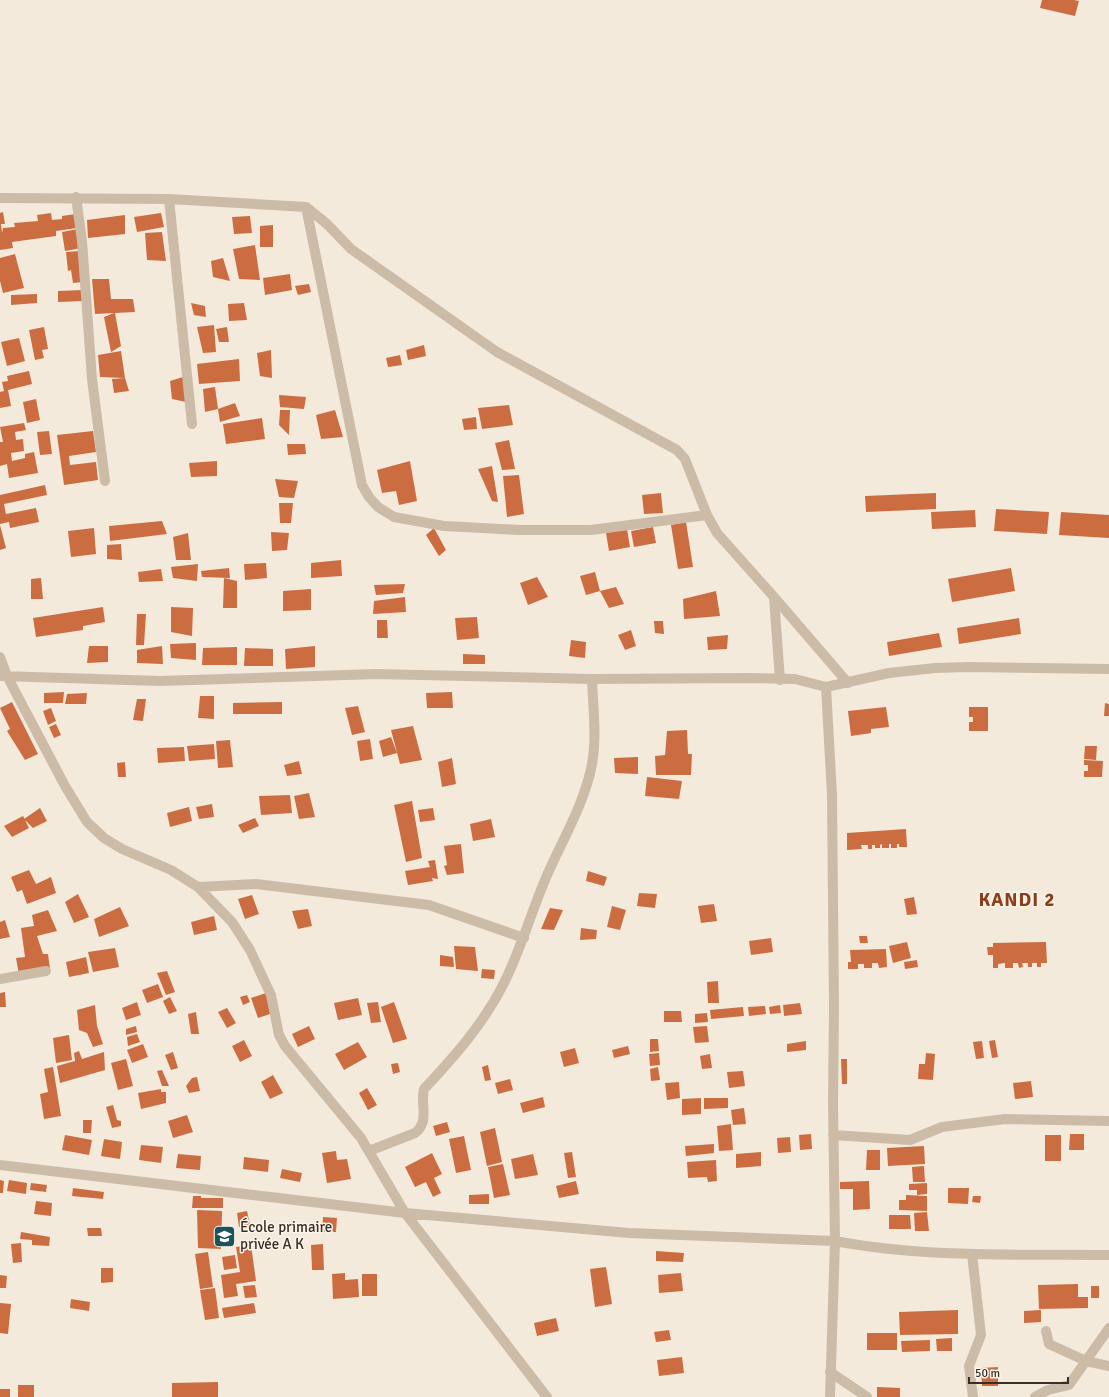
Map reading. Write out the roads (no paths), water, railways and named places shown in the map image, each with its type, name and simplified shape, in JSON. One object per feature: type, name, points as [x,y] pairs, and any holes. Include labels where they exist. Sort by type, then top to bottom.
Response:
[{"type":"street","points":[[0,198],[76,197],[169,199],[306,207],[327,224],[351,249],[497,352],[677,450],[685,459],[707,515],[717,533],[848,683]]},
{"type":"street","points":[[76,197],[82,241],[92,379],[105,481]]},
{"type":"street","points":[[169,199],[192,424]]},
{"type":"street","points":[[306,207],[362,485],[368,497],[378,507],[394,517],[430,523],[520,530],[591,530],[707,515]]},
{"type":"street","points":[[774,597],[780,680]]},
{"type":"street","points":[[0,657],[4,676],[65,786],[87,822],[104,838],[122,849],[171,870],[198,887],[232,922],[250,950],[271,995],[279,1035],[285,1046],[369,1151],[405,1213],[547,1397]]},
{"type":"street","points":[[4,676],[160,681],[376,674],[592,679],[795,679],[826,687],[888,673],[935,668],[976,667],[1109,669]]},
{"type":"street","points":[[369,1151],[422,1129],[424,1122],[422,1096],[424,1089],[461,1049],[484,1018],[504,983],[524,938],[548,874],[577,812],[592,764],[595,737],[592,679]]},
{"type":"street","points":[[826,687],[832,816],[834,1008],[833,1135],[835,1241],[830,1397]]},
{"type":"street","points":[[198,887],[256,884],[429,905],[524,938]]},
{"type":"street","points":[[0,979],[46,971]]},
{"type":"street","points":[[833,1135],[910,1140],[942,1127],[1005,1119],[1109,1121]]},
{"type":"street","points":[[0,1165],[405,1213],[629,1233],[835,1241],[869,1247],[972,1254],[1109,1255]]},
{"type":"street","points":[[972,1254],[981,1335],[969,1366],[973,1397]]},
{"type":"street","points":[[1036,1397],[1048,1390],[1070,1385],[1109,1328]]},
{"type":"street","points":[[1046,1331],[1049,1344],[1086,1361],[1109,1366]]},
{"type":"street","points":[[830,1372],[867,1397]]},
{"type":"place","name":"École primaire privée A K","points":[[224,1236]]},
{"type":"district","name":"KANDI 2","points":[[1017,900]]}]
